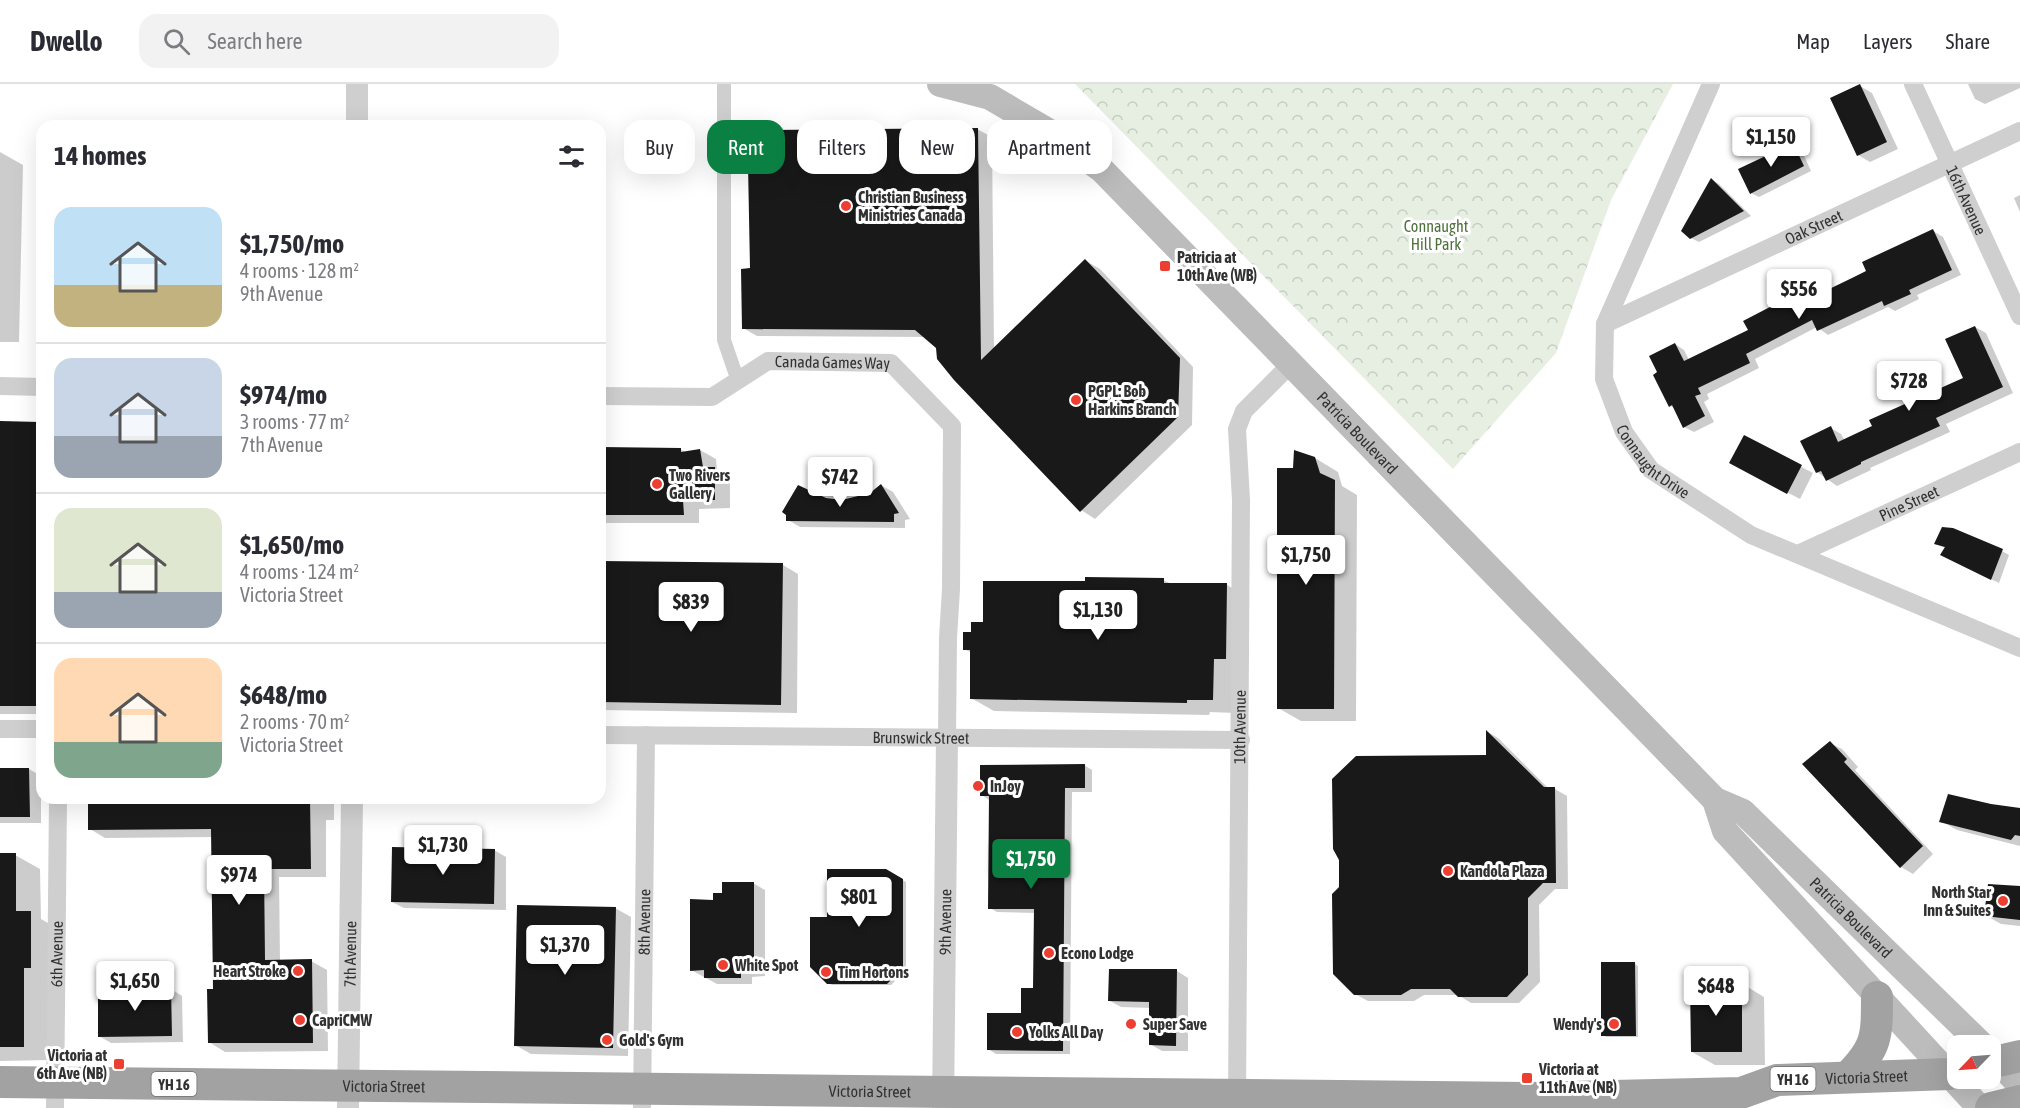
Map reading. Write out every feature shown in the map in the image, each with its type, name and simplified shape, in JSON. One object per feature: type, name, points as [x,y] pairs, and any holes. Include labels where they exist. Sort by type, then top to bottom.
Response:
[{"type":"highway","points":[[1848,1077],[1866,1059],[1877,1031],[1877,997]]},
{"type":"highway","name":"Victoria Street","points":[[0,1082],[56,1095],[1527,1103],[1741,1093],[1777,1080],[1947,1073]]},
{"type":"highway","name":"YH 16","points":[[1741,1093],[1767,1108]]},
{"type":"highway","points":[[1991,1108],[2020,1101]]},
{"type":"main road","name":"Patricia Boulevard","points":[[940,84],[991,91],[1102,170],[1290,365],[1448,523],[1715,800],[1743,812],[1975,1035]]},
{"type":"main road","name":"Patricia Boulevard","points":[[1715,800],[1725,831],[1877,997],[1947,1066]]},
{"type":"main road","name":"Patricia Boulevard","points":[[2001,1061],[2020,1085]]},
{"type":"main road","name":"Patricia Boulevard","points":[[1966,1089],[1980,1108]]},
{"type":"street","points":[[357,84],[357,120]]},
{"type":"street","points":[[724,84],[724,340],[738,381]]},
{"type":"street","name":"Connaught Drive","points":[[1711,84],[1605,324],[1604,379],[1624,432],[1651,470],[1751,535],[2020,648]]},
{"type":"street","name":"16th Avenue","points":[[1913,84],[2020,316]]},
{"type":"street","name":"Oak Street","points":[[1605,324],[2020,131]]},
{"type":"street","name":"Canada Games Way","points":[[606,396],[712,397],[768,361],[891,363],[952,426],[947,737]]},
{"type":"street","name":"10th Avenue","points":[[1237,1102],[1241,740],[1241,500],[1238,429],[1244,411],[1290,365]]},
{"type":"street","points":[[0,386],[36,387]]},
{"type":"street","name":"Pine Street","points":[[1798,554],[2020,452]]},
{"type":"street","points":[[0,729],[36,729]]},
{"type":"street","name":"Brunswick Street","points":[[606,735],[1241,740]]},
{"type":"street","name":"8th Avenue","points":[[642,1099],[646,735]]},
{"type":"street","name":"9th Avenue","points":[[944,1100],[947,737]]},
{"type":"street","name":"6th Avenue","points":[[56,1095],[58,804]]},
{"type":"street","name":"7th Avenue","points":[[348,1097],[352,804]]},
{"type":"green space","name":"Connaught Hill Park","points":[[1075,84],[1673,84],[1611,200],[1556,353],[1453,469]]},
{"type":"building","points":[[1860,84],[1887,142],[1857,156],[1830,98]]},
{"type":"building","points":[[975,128],[978,128],[981,360],[1085,259],[1180,358],[1178,417],[1080,512],[954,380],[937,359],[936,348],[915,330],[742,329],[741,269],[750,268],[748,174],[785,174],[785,130],[797,130],[797,174],[887,174],[887,129],[899,129],[899,174],[975,174]]},
{"type":"building","points":[[1793,143],[1804,166],[1750,194],[1738,169]]},
{"type":"building","points":[[1711,178],[1744,211],[1690,239],[1681,231]]},
{"type":"building","points":[[1933,229],[1952,270],[1909,290],[1911,294],[1884,306],[1882,301],[1817,331],[1812,320],[1746,354],[1750,363],[1698,388],[1701,394],[1695,396],[1705,416],[1683,428],[1672,405],[1669,407],[1653,375],[1657,372],[1649,356],[1675,343],[1684,361],[1748,330],[1743,321],[1787,298],[1792,307],[1852,278],[1866,271],[1862,262]]},
{"type":"building","points":[[1975,326],[2003,387],[1936,418],[1940,426],[1861,462],[1826,481],[1821,471],[1816,473],[1800,441],[1831,426],[1838,442],[1872,426],[1869,420],[1963,378],[1945,339]]},
{"type":"building","points":[[0,421],[36,422],[36,706],[0,706]]},
{"type":"building","points":[[1744,435],[1802,465],[1787,494],[1729,463]]},
{"type":"building","name":"Two Rivers Gallery","points":[[606,447],[681,448],[681,452],[700,449],[703,467],[715,467],[715,500],[683,500],[684,515],[606,515]]},
{"type":"building","points":[[1294,450],[1315,457],[1320,473],[1335,480],[1334,709],[1277,709],[1277,468],[1293,468]]},
{"type":"building","points":[[881,484],[899,513],[894,514],[894,522],[786,521],[786,515],[782,512],[798,485],[826,498],[842,500],[870,493]]},
{"type":"building","points":[[1942,527],[1953,528],[2003,549],[1991,580],[1940,555],[1945,547],[1934,544]]},
{"type":"building","points":[[606,561],[783,563],[781,705],[606,702]]},
{"type":"building","points":[[1085,577],[1164,578],[1164,583],[1227,583],[1226,659],[1214,659],[1213,700],[1187,700],[1187,703],[970,699],[970,650],[963,650],[963,632],[971,632],[971,622],[983,622],[983,581],[1085,581]]},
{"type":"building","name":"Kandola Plaza","points":[[1486,730],[1544,787],[1555,787],[1556,883],[1543,883],[1528,898],[1528,975],[1507,997],[1458,997],[1450,989],[1411,989],[1401,995],[1354,995],[1333,974],[1332,894],[1339,887],[1339,860],[1333,849],[1332,779],[1356,756],[1486,755]]},
{"type":"building","points":[[1830,741],[1847,759],[1844,762],[1923,846],[1900,868],[1802,764]]},
{"type":"building","points":[[1085,764],[1085,788],[1065,788],[1063,1051],[987,1050],[987,1013],[1021,1013],[1021,988],[1033,988],[1034,909],[988,909],[989,796],[980,796],[980,765]]},
{"type":"building","points":[[0,768],[29,768],[30,817],[0,817]]},
{"type":"building","points":[[1948,794],[2020,808],[2020,836],[2015,835],[2011,840],[1939,822]]},
{"type":"building","points":[[88,804],[310,804],[311,869],[264,869],[265,960],[312,959],[313,1043],[208,1043],[207,989],[213,989],[211,829],[88,830]]},
{"type":"building","points":[[392,847],[495,849],[494,904],[391,902]]},
{"type":"building","points":[[0,853],[16,853],[16,911],[31,911],[31,968],[24,968],[24,1047],[0,1047]]},
{"type":"building","points":[[827,869],[886,869],[903,879],[903,968],[887,984],[827,984],[810,967],[810,917],[827,917]]},
{"type":"building","points":[[722,882],[754,882],[754,970],[741,971],[741,978],[704,978],[704,970],[690,971],[690,899],[713,900],[713,893],[722,893]]},
{"type":"building","name":"North Star Inn & Suites","points":[[1988,884],[2020,886],[2020,920],[1984,916]]},
{"type":"building","points":[[517,905],[616,907],[613,1048],[514,1046]]},
{"type":"building","points":[[1601,962],[1635,962],[1636,1036],[1601,1036]]},
{"type":"building","points":[[1109,969],[1177,969],[1176,1046],[1149,1045],[1149,1002],[1108,1001]]},
{"type":"building","points":[[1690,982],[1742,982],[1742,1052],[1691,1052]]},
{"type":"building","points":[[171,987],[172,1036],[98,1037],[98,988]]},
{"type":"place","name":"Christian Business Ministries Canada","points":[[846,206]]},
{"type":"place","name":"Patricia at 10th Ave (WB)","points":[[1165,266]]},
{"type":"place","name":"PGPL: Bob Harkins Branch","points":[[1076,400]]},
{"type":"place","name":"Two Rivers Gallery","points":[[657,484]]},
{"type":"place","name":"InJoy","points":[[978,786]]},
{"type":"place","name":"Kandola Plaza","points":[[1448,871]]},
{"type":"place","name":"North Star Inn & Suites","points":[[2003,901]]},
{"type":"place","name":"Econo Lodge","points":[[1049,953]]},
{"type":"place","name":"White Spot","points":[[723,965]]},
{"type":"place","name":"Heart Stroke","points":[[298,971]]},
{"type":"place","name":"Tim Hortons","points":[[826,972]]},
{"type":"place","name":"CapriCMW","points":[[300,1020]]},
{"type":"place","name":"Super Save","points":[[1131,1024]]},
{"type":"place","name":"Wendy's","points":[[1614,1024]]},
{"type":"place","name":"Yolks All Day","points":[[1017,1032]]},
{"type":"place","name":"Gold's Gym","points":[[607,1040]]},
{"type":"place","name":"Victoria at 6th Ave (NB)","points":[[119,1064]]},
{"type":"place","name":"Victoria at 11th Ave (NB)","points":[[1527,1078]]}]
